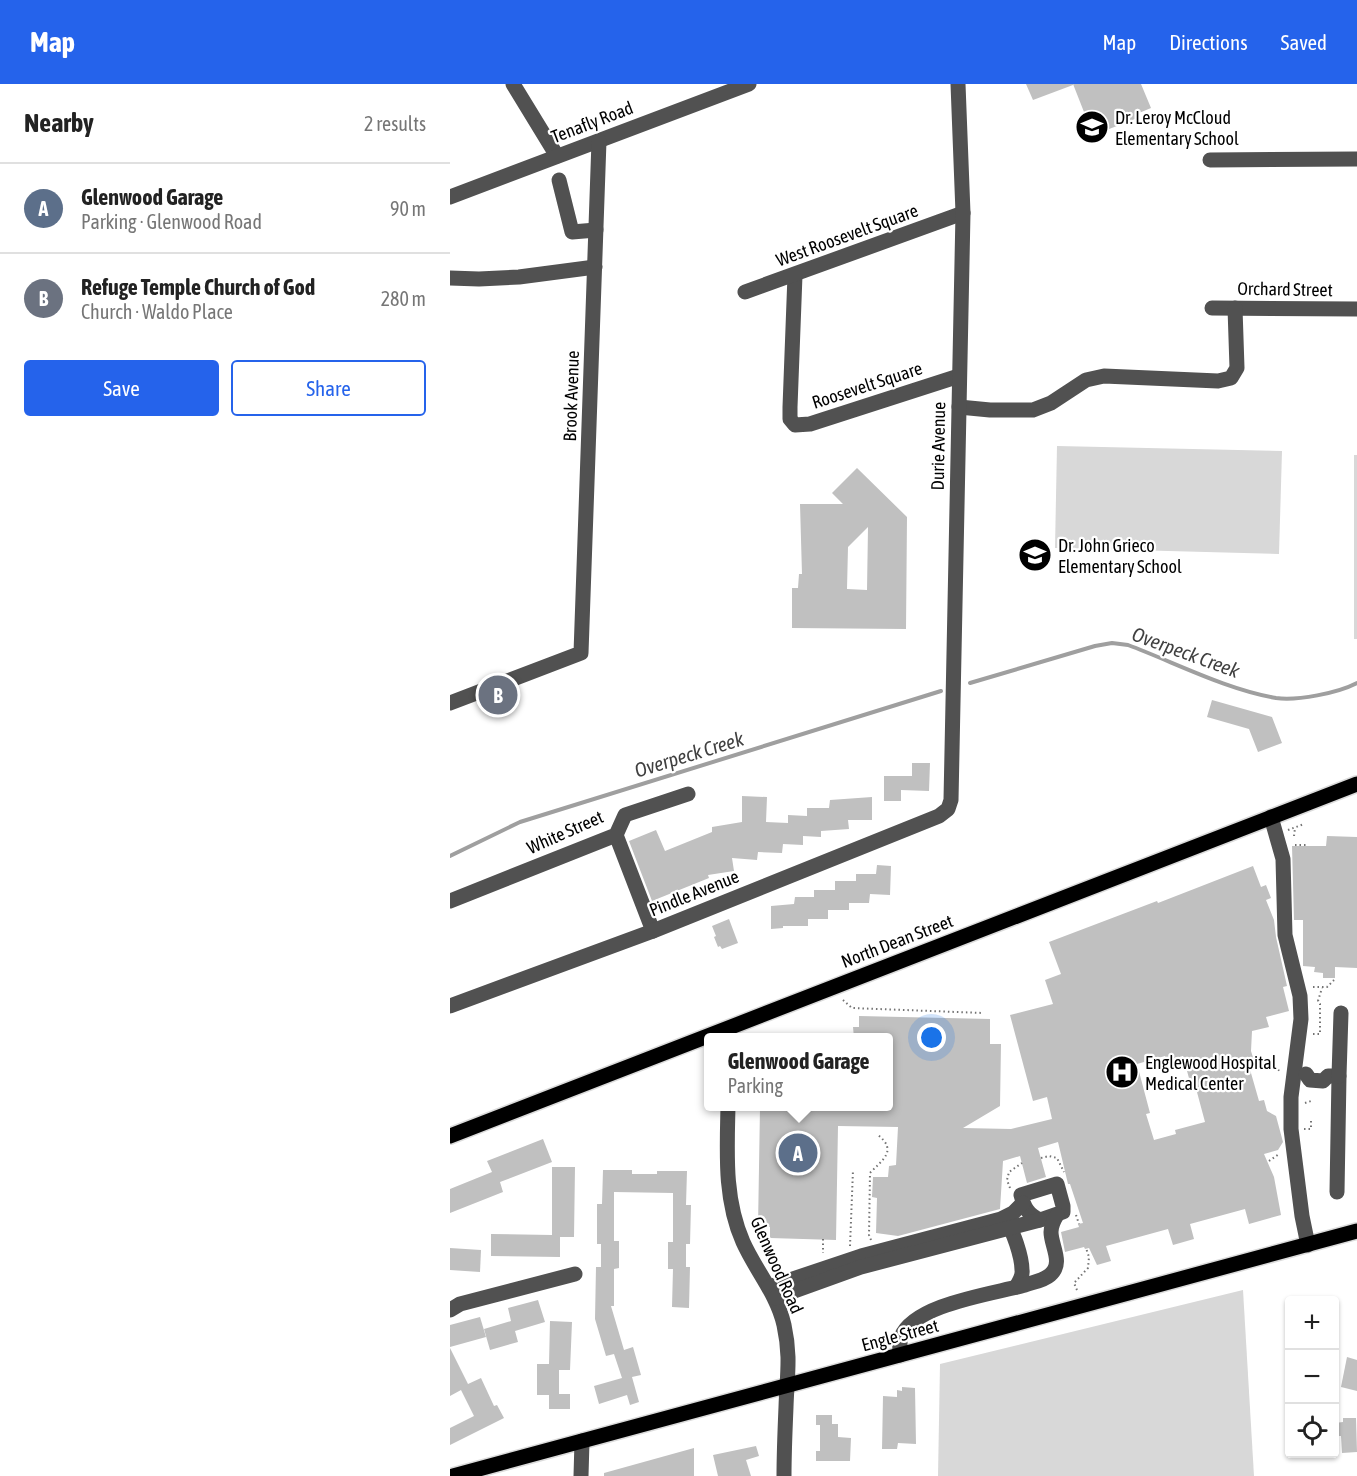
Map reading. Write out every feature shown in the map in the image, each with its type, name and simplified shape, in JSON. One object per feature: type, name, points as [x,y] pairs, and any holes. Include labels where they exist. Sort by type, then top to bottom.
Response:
[{"type":"main road","name":"North Dean Street","points":[[728,1032],[1357,783]]},
{"type":"main road","name":"North Dean Street","points":[[450,1136],[704,1041]]},
{"type":"main road","name":"Engle Street","points":[[453,1476],[1357,1231]]},
{"type":"street","points":[[513,84],[557,156]]},
{"type":"street","name":"Durie Avenue","points":[[948,809],[951,800],[952,778],[963,213],[958,84]]},
{"type":"street","name":"Tenafly Road","points":[[450,197],[744,85]]},
{"type":"street","name":"Brook Avenue","points":[[450,703],[581,652],[599,141]]},
{"type":"street","points":[[1210,160],[1357,159]]},
{"type":"street","points":[[558,180],[572,232],[596,230]]},
{"type":"street","name":"West Roosevelt Square","points":[[745,292],[963,213]]},
{"type":"street","points":[[450,278],[519,277],[595,267]]},
{"type":"street","name":"Roosevelt Square","points":[[795,275],[790,407],[790,419],[795,425],[810,424],[959,376]]},
{"type":"street","name":"Orchard Street","points":[[1212,308],[1357,309]]},
{"type":"street","points":[[958,407],[1033,410],[1051,403],[1086,380],[1104,376],[1218,381],[1231,378],[1237,368],[1235,308]]},
{"type":"street","name":"White Street","points":[[450,901],[616,835],[625,815],[688,794]]},
{"type":"street","name":"Pindle Avenue","points":[[450,1006],[653,931],[939,816],[948,809]]},
{"type":"street","points":[[1271,817],[1283,859],[1285,935],[1300,996],[1300,1074],[1291,1097],[1291,1129],[1308,1245]]},
{"type":"street","points":[[616,835],[653,931]]},
{"type":"street","points":[[1337,1192],[1334,1076],[1341,1013]]},
{"type":"street","points":[[1300,1074],[1312,1070],[1323,1071],[1334,1076]]},
{"type":"street","name":"Glenwood Road","points":[[728,1111],[727,1171],[733,1211],[746,1247],[772,1293],[782,1318],[787,1342],[790,1367],[784,1476]]},
{"type":"street","points":[[772,1293],[861,1256],[1006,1223],[1040,1220],[1057,1215],[1064,1209],[1058,1184],[1021,1195],[1023,1203],[1032,1216],[1040,1220]]},
{"type":"street","points":[[1006,1223],[1023,1203]]},
{"type":"street","points":[[900,1355],[902,1335],[919,1317],[935,1308],[1044,1279],[1054,1272],[1057,1260],[1051,1228],[1057,1215]]},
{"type":"street","points":[[1006,1223],[1022,1269],[1016,1287]]},
{"type":"street","points":[[450,1310],[460,1304],[575,1274]]},
{"type":"street","points":[[580,1476],[582,1441]]},
{"type":"path","points":[[1285,831],[1304,824]]},
{"type":"path","points":[[1294,836],[1295,828]]},
{"type":"path","points":[[1292,845],[1306,845]]},
{"type":"path","points":[[1313,1034],[1320,1034],[1320,1004],[1318,1002],[1322,987]]},
{"type":"path","points":[[842,997],[852,1008],[983,1013]]},
{"type":"path","points":[[1305,1129],[1311,1129],[1311,1119]]},
{"type":"path","points":[[874,1243],[869,1236],[870,1175],[871,1171],[884,1160],[887,1150],[885,1142],[878,1135]]},
{"type":"path","points":[[1011,1192],[1008,1174],[1014,1166],[1022,1163]]},
{"type":"path","points":[[849,1251],[853,1170]]},
{"type":"path","points":[[823,1239],[824,1257]]},
{"type":"path","points":[[1077,1290],[1075,1282],[1089,1268],[1086,1248]]},
{"type":"shaded area","points":[[1057,446],[1282,451],[1279,554],[1055,548]]},
{"type":"shaded area","points":[[1354,455],[1357,455],[1357,639],[1354,639]]},
{"type":"shaded area","points":[[1243,1290],[1254,1476],[938,1476],[940,1364]]},
{"type":"building","points":[[1026,84],[1073,84],[1073,85],[1033,100]]},
{"type":"building","points":[[1073,84],[1141,84],[1151,108],[1139,113],[1140,117],[1104,131],[1106,136],[1095,140]]},
{"type":"building","points":[[857,468],[907,517],[906,629],[792,628],[792,588],[798,588],[799,574],[802,574],[800,504],[843,504],[832,493]],"holes":[[[868,527],[867,590],[847,589],[848,547]]]},
{"type":"building","points":[[1212,700],[1272,717],[1282,743],[1258,752],[1249,729],[1207,717]]},
{"type":"building","points":[[912,763],[930,763],[929,791],[901,790],[901,801],[884,801],[884,776],[912,776]]},
{"type":"building","points":[[742,796],[767,797],[766,822],[788,823],[788,815],[807,816],[807,808],[829,808],[830,800],[872,797],[872,820],[848,820],[849,829],[821,831],[821,837],[803,836],[803,845],[783,844],[782,853],[758,852],[757,860],[732,858],[734,871],[708,875],[709,878],[652,901],[629,841],[656,830],[665,851],[712,832],[712,827],[742,822]]},
{"type":"building","points":[[1327,836],[1357,837],[1357,968],[1335,967],[1335,978],[1323,978],[1323,973],[1314,972],[1315,967],[1303,966],[1303,920],[1294,920],[1292,846],[1326,846]]},
{"type":"building","points":[[877,865],[891,866],[890,895],[870,894],[869,903],[849,903],[849,910],[828,910],[828,919],[808,919],[808,926],[783,926],[783,928],[771,929],[771,906],[794,904],[795,897],[814,897],[814,890],[835,890],[835,881],[856,881],[856,874],[876,874]]},
{"type":"building","points":[[1253,866],[1261,887],[1266,885],[1271,898],[1266,900],[1274,920],[1287,986],[1283,987],[1289,1011],[1266,1017],[1269,1027],[1252,1031],[1251,1051],[1255,1064],[1249,1066],[1259,1101],[1264,1100],[1267,1111],[1276,1116],[1283,1142],[1278,1150],[1264,1154],[1274,1177],[1281,1215],[1249,1224],[1245,1209],[1190,1224],[1194,1239],[1173,1245],[1168,1229],[1106,1246],[1111,1261],[1097,1265],[1089,1248],[1084,1247],[1065,1252],[1061,1232],[1079,1227],[1078,1224],[1083,1223],[1070,1184],[1068,1184],[1058,1142],[1038,1148],[1046,1177],[1027,1183],[1020,1156],[1003,1161],[1000,1209],[898,1236],[876,1233],[877,1198],[872,1197],[873,1177],[888,1177],[889,1166],[896,1165],[898,1127],[838,1126],[836,1240],[770,1238],[770,1227],[758,1227],[760,1111],[893,1111],[893,1033],[854,1033],[853,1027],[859,1027],[859,1016],[990,1019],[990,1044],[1001,1044],[1000,1106],[963,1128],[1011,1129],[1052,1119],[1047,1097],[1033,1101],[1010,1015],[1053,1004],[1045,980],[1061,974],[1049,942],[1157,901],[1158,903]],"holes":[[[1165,1056],[1166,1059],[1172,1057],[1172,1059],[1183,1056],[1190,1082],[1194,1081],[1205,1122],[1175,1130],[1176,1134],[1154,1140],[1146,1114],[1150,1113],[1137,1064]]]},
{"type":"building","points":[[729,919],[738,943],[722,949],[718,947],[712,926]]},
{"type":"building","points":[[543,1139],[552,1162],[500,1182],[503,1192],[450,1213],[450,1189],[492,1172],[487,1161]]},
{"type":"building","points":[[552,1167],[575,1167],[574,1237],[560,1237],[560,1257],[491,1256],[491,1234],[552,1235]]},
{"type":"building","points":[[603,1170],[632,1170],[632,1174],[687,1171],[686,1205],[691,1205],[690,1244],[686,1244],[686,1267],[690,1267],[689,1308],[672,1307],[673,1269],[668,1269],[668,1242],[673,1242],[673,1193],[614,1192],[614,1241],[619,1241],[619,1268],[614,1269],[614,1306],[611,1306],[624,1350],[633,1347],[641,1375],[632,1377],[639,1402],[630,1405],[627,1395],[599,1404],[594,1386],[622,1378],[614,1354],[606,1356],[595,1319],[596,1267],[601,1267],[601,1244],[597,1244],[597,1204],[602,1204]]},
{"type":"building","points":[[450,1248],[481,1250],[480,1272],[450,1270]]},
{"type":"building","points":[[538,1300],[545,1322],[515,1331],[518,1342],[490,1350],[484,1329],[511,1321],[508,1308]]},
{"type":"building","points":[[480,1317],[486,1337],[450,1347],[450,1325]]},
{"type":"building","points":[[550,1321],[572,1322],[570,1370],[559,1370],[559,1394],[570,1394],[570,1409],[549,1409],[549,1395],[537,1395],[537,1364],[549,1364]]},
{"type":"building","points":[[450,1348],[468,1384],[481,1378],[494,1406],[497,1405],[504,1418],[450,1445],[450,1428],[474,1416],[461,1390],[450,1396]]},
{"type":"building","points":[[1347,1357],[1357,1360],[1357,1391],[1341,1387]]},
{"type":"building","points":[[902,1387],[915,1388],[916,1444],[898,1443],[897,1449],[882,1449],[883,1396],[897,1397],[897,1390],[902,1391]]},
{"type":"building","points":[[816,1415],[832,1415],[832,1424],[838,1424],[838,1437],[851,1438],[850,1461],[816,1461],[816,1451],[820,1451],[820,1425],[816,1425]]},
{"type":"building","points":[[1343,1418],[1356,1418],[1357,1452],[1342,1453],[1339,1422],[1343,1422]]},
{"type":"building","points":[[756,1446],[759,1456],[746,1460],[751,1476],[718,1476],[713,1455]]},
{"type":"building","points":[[694,1448],[694,1476],[604,1476],[604,1473]]},
{"type":"waterway","name":"Overpeck Creek","points":[[970,683],[1112,643],[1128,645],[1219,682],[1276,698],[1317,695],[1357,683]]},
{"type":"waterway","name":"Overpeck Creek","points":[[450,856],[520,822],[941,691]]},
{"type":"place","name":"Dr. Leroy McCloud Elementary School","points":[[1092,127]]},
{"type":"place","name":"Dr. John Grieco Elementary School","points":[[1035,555]]},
{"type":"place","name":"Refuge Temple Church of God","points":[[498,695]]},
{"type":"place","name":"Englewood Hospital Medical Center","points":[[1122,1072]]},
{"type":"place","name":"Glenwood Garage","points":[[798,1153]]}]
